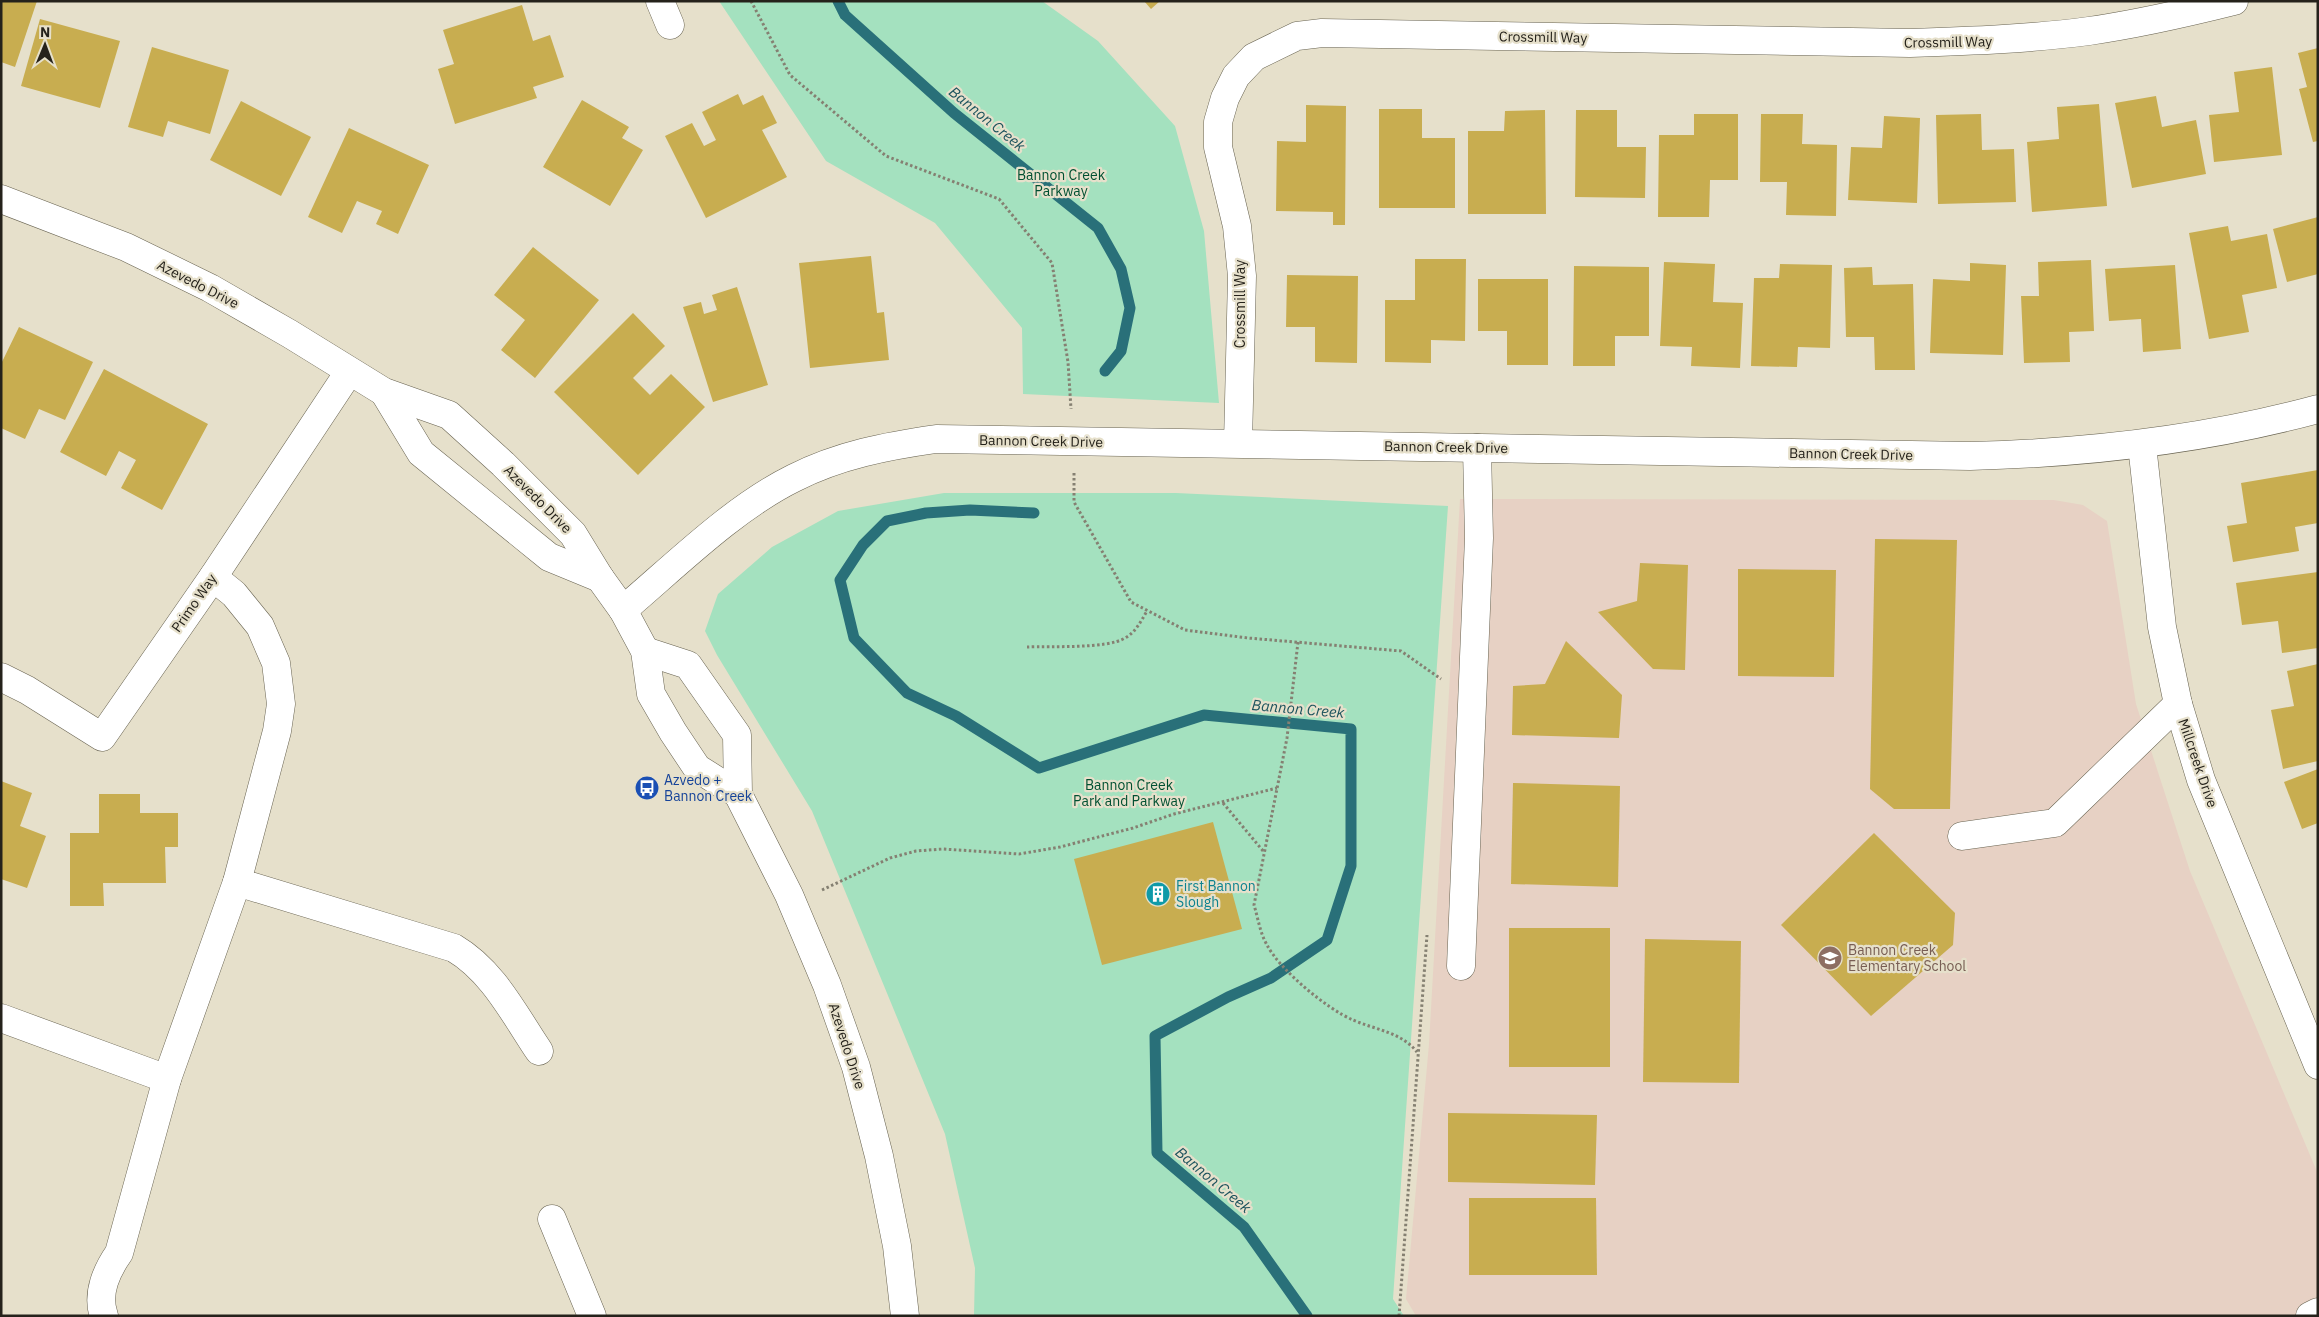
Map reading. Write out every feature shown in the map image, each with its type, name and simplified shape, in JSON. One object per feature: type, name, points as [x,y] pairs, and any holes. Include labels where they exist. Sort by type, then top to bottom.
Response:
[{"type":"street","name":"Crossmill Way","points":[[1238,443],[1242,276],[1237,226],[1218,148],[1218,122],[1225,98],[1236,76],[1254,58],[1297,36],[1322,33],[1910,43],[2020,38],[2089,31],[2169,9],[2234,1]]},
{"type":"street","name":"Azevedo Drive","points":[[1,199],[126,248],[210,288],[290,334],[384,392],[449,415],[503,464],[573,534],[600,578],[623,610],[645,651],[651,694],[673,732],[697,768],[738,794]]},
{"type":"street","name":"Primo Way","points":[[1,677],[27,690],[102,736],[213,577],[350,372]]},
{"type":"street","name":"Azevedo Drive","points":[[384,392],[421,453],[549,557],[600,578]]},
{"type":"street","name":"Bannon Creek Drive","points":[[623,610],[751,504],[793,478],[839,459],[887,446],[936,439],[1970,456],[2142,445],[2256,425],[2318,409]]},
{"type":"street","name":"Millcreek Drive","points":[[2142,445],[2162,627],[2178,704],[2201,780],[2318,1065]]},
{"type":"street","points":[[1461,966],[1479,538],[1477,448]]},
{"type":"street","points":[[104,1316],[102,1294],[109,1268],[119,1253],[167,1079],[237,882],[277,731],[281,704],[276,663],[260,626],[234,594],[213,577]]},
{"type":"street","name":"Azevedo Drive","points":[[645,651],[688,664],[737,735],[738,794],[792,903],[827,985],[856,1067],[879,1156],[890,1210],[897,1246],[905,1316]]},
{"type":"street","points":[[1962,836],[2055,822],[2178,704]]},
{"type":"street","points":[[237,882],[454,948],[472,959],[486,974],[539,1051]]},
{"type":"street","points":[[1,1018],[167,1079]]},
{"type":"street","points":[[552,1219],[592,1316]]},
{"type":"street","points":[[2310,1316],[2318,1312]]},
{"type":"path","points":[[750,1],[790,75],[886,156],[999,199],[1052,263],[1068,362],[1073,441],[1074,502],[1131,602],[1185,630],[1401,651],[1445,682]]},
{"type":"path","points":[[1027,647],[1108,644],[1124,639],[1135,630],[1147,611]]},
{"type":"path","points":[[1298,642],[1286,738],[1254,905],[1267,946],[1300,982],[1329,1006],[1351,1019],[1408,1041],[1417,1052]]},
{"type":"path","points":[[792,903],[890,858],[916,851],[943,849],[1019,854],[1068,845],[1133,828],[1174,814],[1277,788]]},
{"type":"path","points":[[1223,803],[1264,852]]},
{"type":"path","points":[[1399,1316],[1417,1052],[1428,927]]},
{"type":"shaded area","name":"Bannon Creek Elementary School","points":[[1460,499],[2054,500],[2083,505],[2107,521],[2136,704],[2190,871],[2318,1174],[2318,1316],[1416,1316],[1406,1299],[1429,1044]]},
{"type":"green space","name":"Bannon Creek Parkway","points":[[719,1],[1042,1],[1098,41],[1175,126],[1204,231],[1219,403],[1023,394],[1022,328],[935,223],[826,161]]},
{"type":"green space","name":"Bannon Creek Park and Parkway","points":[[944,493],[1176,493],[1448,506],[1393,1299],[1404,1316],[974,1316],[975,1268],[945,1134],[812,811],[717,655],[705,631],[718,594],[772,547],[838,511]]},
{"type":"building","points":[[1,1],[37,1],[15,67],[1,62]]},
{"type":"building","points":[[1144,1],[1160,1],[1151,9]]},
{"type":"building","points":[[522,5],[533,41],[550,35],[564,77],[533,87],[537,98],[455,124],[438,69],[454,64],[443,30]]},
{"type":"building","points":[[40,19],[120,41],[100,108],[21,86]]},
{"type":"building","points":[[152,47],[229,70],[210,134],[168,121],[163,137],[128,127]]},
{"type":"building","points":[[2318,48],[2318,141],[2313,142],[2299,89],[2307,87],[2298,53]]},
{"type":"building","points":[[2272,67],[2282,155],[2214,162],[2209,115],[2239,112],[2234,72]]},
{"type":"building","points":[[738,94],[743,105],[763,95],[777,123],[762,130],[787,177],[706,218],[665,136],[692,123],[704,146],[716,140],[702,112]]},
{"type":"building","points":[[2156,96],[2162,127],[2196,120],[2206,174],[2132,188],[2115,103]]},
{"type":"building","points":[[582,100],[629,127],[622,138],[643,150],[610,206],[543,167]]},
{"type":"building","points":[[241,101],[311,137],[281,196],[210,160]]},
{"type":"building","points":[[2099,104],[2107,206],[2032,212],[2027,142],[2059,139],[2057,107]]},
{"type":"building","points":[[1306,105],[1346,106],[1345,225],[1333,225],[1333,212],[1276,211],[1277,141],[1306,142]]},
{"type":"building","points":[[1379,109],[1422,109],[1422,138],[1455,138],[1455,208],[1379,208]]},
{"type":"building","points":[[1545,110],[1546,214],[1468,214],[1468,131],[1504,131],[1505,111]]},
{"type":"building","points":[[1576,110],[1617,110],[1617,147],[1646,147],[1645,198],[1575,197]]},
{"type":"building","points":[[1694,114],[1738,114],[1738,180],[1710,180],[1709,217],[1658,217],[1659,135],[1694,135]]},
{"type":"building","points":[[1761,114],[1803,114],[1802,144],[1837,145],[1836,216],[1786,215],[1787,182],[1760,182]]},
{"type":"building","points":[[1981,114],[1982,150],[2014,149],[2016,202],[1938,204],[1936,115]]},
{"type":"building","points":[[1884,116],[1920,118],[1917,203],[1848,200],[1851,147],[1882,148]]},
{"type":"building","points":[[349,128],[429,165],[398,234],[376,224],[382,211],[357,201],[342,233],[308,217]]},
{"type":"building","points":[[2318,217],[2318,274],[2287,282],[2273,229]]},
{"type":"building","points":[[2228,226],[2231,241],[2267,234],[2277,288],[2242,295],[2249,332],[2209,339],[2189,233]]},
{"type":"building","points":[[533,247],[599,300],[535,378],[501,350],[525,320],[494,295]]},
{"type":"building","points":[[871,256],[877,313],[884,312],[889,360],[810,368],[799,263]]},
{"type":"building","points":[[1415,259],[1466,259],[1465,341],[1431,340],[1431,363],[1385,362],[1385,300],[1415,300]]},
{"type":"building","points":[[2091,260],[2094,331],[2069,332],[2070,362],[2024,363],[2021,296],[2039,296],[2038,262]]},
{"type":"building","points":[[1664,262],[1715,264],[1713,302],[1743,303],[1740,368],[1691,366],[1692,347],[1660,346]]},
{"type":"building","points":[[1970,263],[2006,265],[2003,355],[1930,353],[1933,279],[1970,281]]},
{"type":"building","points":[[1780,264],[1832,265],[1830,348],[1798,347],[1797,367],[1751,366],[1754,278],[1779,278]]},
{"type":"building","points":[[2175,265],[2181,349],[2143,352],[2141,319],[2109,321],[2105,269]]},
{"type":"building","points":[[1574,266],[1649,267],[1649,336],[1615,336],[1615,366],[1573,366]]},
{"type":"building","points":[[1872,267],[1873,285],[1913,284],[1915,370],[1875,370],[1874,337],[1846,337],[1844,268]]},
{"type":"building","points":[[1287,275],[1358,276],[1357,363],[1315,362],[1315,327],[1286,327]]},
{"type":"building","points":[[1478,279],[1548,279],[1548,365],[1507,365],[1507,331],[1478,331]]},
{"type":"building","points":[[737,287],[768,385],[713,402],[683,307],[701,302],[704,314],[717,310],[712,295]]},
{"type":"building","points":[[633,313],[665,346],[633,378],[650,395],[671,374],[705,407],[638,475],[554,392]]},
{"type":"building","points":[[19,327],[93,362],[65,420],[39,409],[25,439],[1,428],[1,364]]},
{"type":"building","points":[[104,369],[208,424],[162,510],[121,488],[136,460],[119,451],[106,476],[60,452]]},
{"type":"building","points":[[2318,470],[2318,523],[2295,527],[2299,551],[2233,562],[2227,526],[2247,523],[2241,483]]},
{"type":"building","points":[[1875,539],[1957,540],[1950,809],[1894,809],[1870,789]]},
{"type":"building","points":[[1640,563],[1688,565],[1685,670],[1653,669],[1598,612],[1637,601]]},
{"type":"building","points":[[1738,569],[1836,570],[1834,677],[1738,676]]},
{"type":"building","points":[[2318,572],[2318,648],[2282,653],[2278,621],[2242,625],[2236,583]]},
{"type":"building","points":[[1566,641],[1622,695],[1619,738],[1512,735],[1513,686],[1545,684]]},
{"type":"building","points":[[2318,664],[2318,761],[2283,769],[2271,710],[2294,706],[2287,671]]},
{"type":"building","points":[[2318,769],[2318,823],[2302,829],[2284,782]]},
{"type":"building","points":[[1,781],[32,793],[20,826],[46,836],[27,888],[1,879]]},
{"type":"building","points":[[1513,783],[1620,786],[1618,887],[1511,884]]},
{"type":"building","points":[[99,794],[140,794],[140,813],[178,813],[178,847],[165,847],[166,883],[103,883],[104,906],[70,906],[70,833],[99,833]]},
{"type":"building","name":"First Bannon Slough","points":[[1213,822],[1242,929],[1102,965],[1074,859]]},
{"type":"building","points":[[1874,833],[1955,913],[1953,945],[1871,1016],[1781,925]]},
{"type":"building","points":[[1509,928],[1610,928],[1610,1067],[1509,1067]]},
{"type":"building","points":[[1645,939],[1741,941],[1739,1083],[1643,1082]]},
{"type":"building","points":[[1448,1113],[1597,1115],[1595,1185],[1448,1182]]},
{"type":"building","points":[[1469,1198],[1596,1198],[1597,1275],[1469,1275]]},
{"type":"waterway","name":"Bannon Creek","points":[[838,1],[845,15],[954,113],[1098,228],[1121,269],[1130,308],[1121,351],[1105,371]]},
{"type":"waterway","name":"Bannon Creek","points":[[1034,513],[970,510],[926,513],[887,521],[863,545],[840,580],[854,638],[907,693],[956,716],[1039,768],[1204,715],[1351,729],[1351,866],[1327,940],[1271,978],[1228,997],[1155,1036],[1157,1153],[1244,1227],[1307,1316]]},
{"type":"place","name":"Azvedo + Bannon Creek","points":[[647,788]]},
{"type":"place","name":"First Bannon Slough","points":[[1158,894]]},
{"type":"place","name":"Bannon Creek Elementary School","points":[[1830,958]]}]
